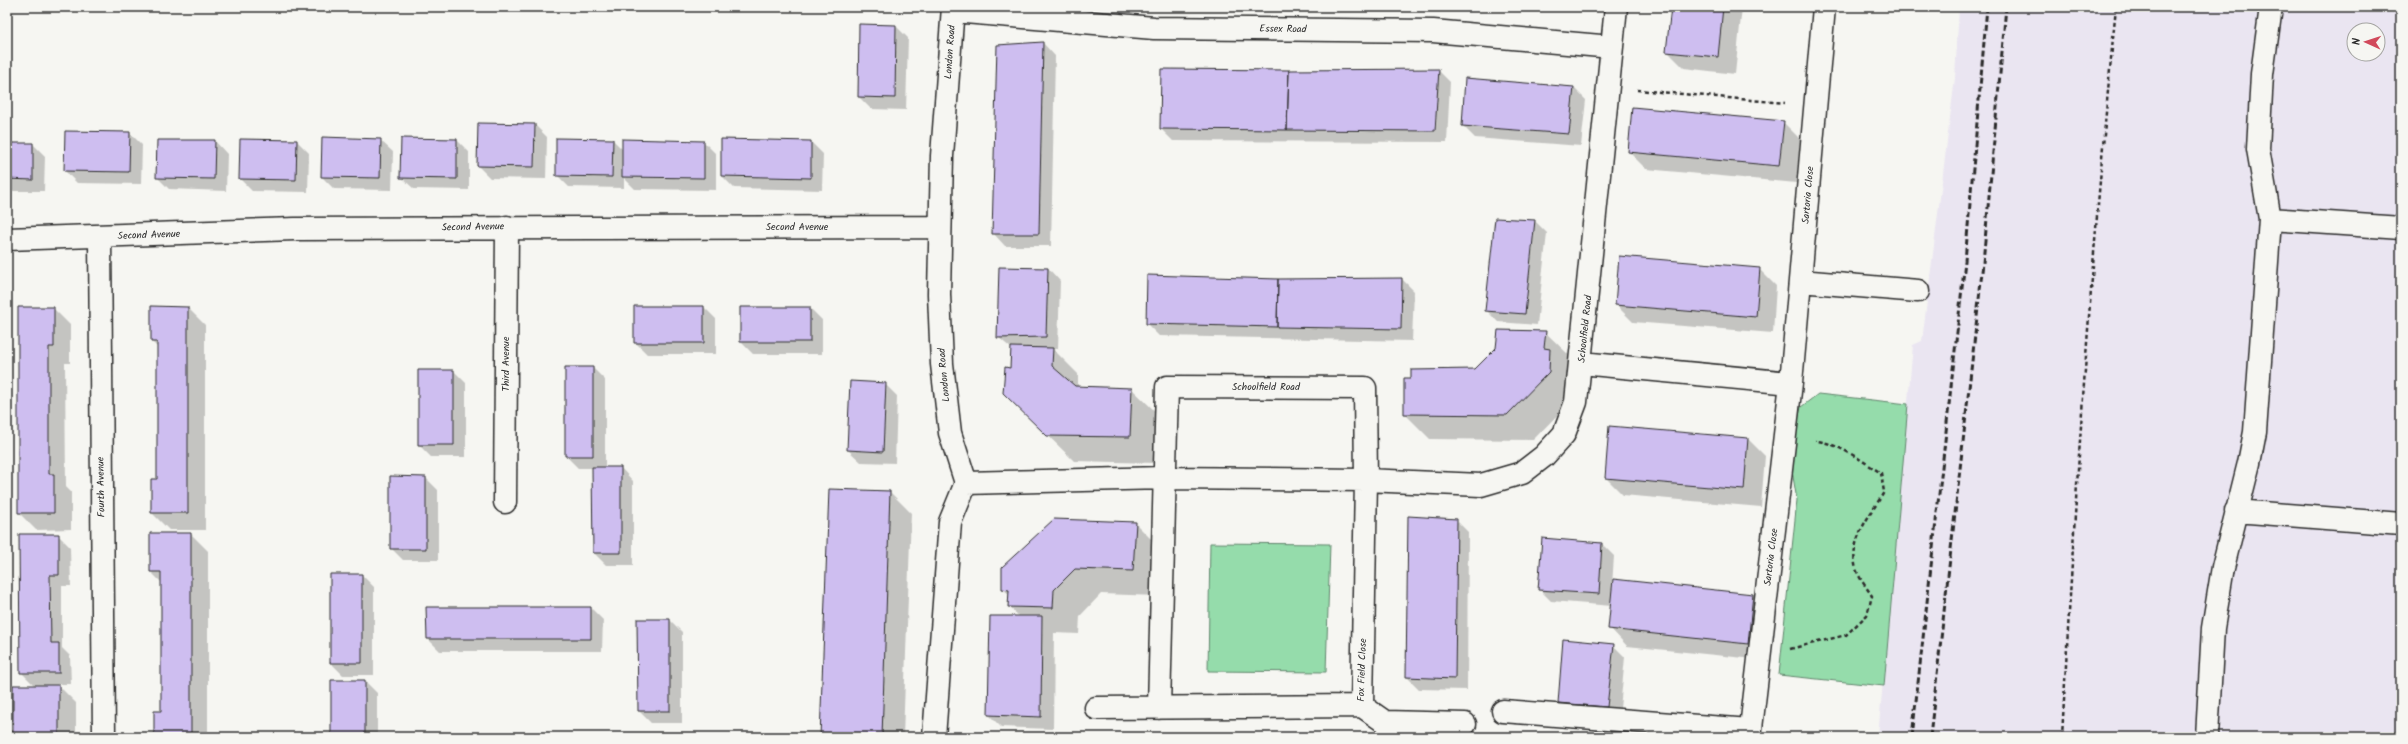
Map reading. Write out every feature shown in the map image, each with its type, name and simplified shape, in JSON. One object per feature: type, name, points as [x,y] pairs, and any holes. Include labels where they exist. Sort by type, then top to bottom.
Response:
[{"type":"street","name":"Schoolfield Road","points":[[966,483],[1164,478],[1366,480],[1481,485],[1522,473],[1544,456],[1564,434],[1576,402],[1616,7]]},
{"type":"street","name":"Sartoria Close","points":[[1503,711],[1750,734],[1791,383],[1824,7]]},
{"type":"street","points":[[2207,737],[2213,628],[2223,567],[2249,463],[2254,432],[2270,219],[2258,148],[2262,74],[2271,7]]},
{"type":"street","name":"Essex Road","points":[[953,9],[1154,28],[1433,31],[1612,47]]},
{"type":"street","name":"London Road","points":[[953,9],[939,227],[939,294],[945,396],[950,434],[966,483]]},
{"type":"street","points":[[2270,219],[2401,228]]},
{"type":"street","name":"Second Avenue","points":[[7,238],[100,237],[295,229],[507,227],[939,227]]},
{"type":"street","name":"Third Avenue","points":[[505,502],[507,227]]},
{"type":"street","name":"Fourth Avenue","points":[[100,237],[104,737]]},
{"type":"street","points":[[1800,281],[1918,291]]},
{"type":"street","points":[[1581,363],[1791,383]]},
{"type":"street","name":"Schoolfield Road","points":[[1164,478],[1167,387],[1365,388],[1366,480]]},
{"type":"street","points":[[1159,708],[1164,478]]},
{"type":"street","name":"Fox Field Close","points":[[1096,708],[1362,706],[1366,480]]},
{"type":"street","points":[[934,737],[950,522],[966,483]]},
{"type":"street","points":[[2236,512],[2401,524]]},
{"type":"street","points":[[1362,706],[1385,722],[1465,724]]},
{"type":"path","points":[[2062,737],[2071,568],[2100,174],[2116,7]]},
{"type":"path","points":[[1608,87],[1816,106]]},
{"type":"path","points":[[1760,652],[1806,647],[1846,635],[1867,615],[1872,596],[1856,569],[1855,548],[1858,536],[1884,492],[1881,473],[1849,455],[1842,447],[1817,441],[1784,448]]},
{"type":"shaded area","points":[[1959,7],[2401,7],[2401,737],[1878,737],[1913,345],[1922,341],[1955,78]]},
{"type":"green space","points":[[1818,394],[1908,404],[1884,686],[1779,675],[1797,500],[1791,465],[1794,437],[1801,407]]},
{"type":"green space","points":[[1210,543],[1330,544],[1326,672],[1208,671]]},
{"type":"building","points":[[1671,7],[1723,7],[1718,57],[1666,52]]},
{"type":"building","points":[[859,24],[896,25],[895,98],[858,97]]},
{"type":"building","points":[[1043,42],[1039,234],[992,234],[997,45]]},
{"type":"building","points":[[1161,69],[1289,70],[1287,130],[1160,129]]},
{"type":"building","points":[[1439,69],[1435,131],[1287,130],[1289,70]]},
{"type":"building","points":[[1465,78],[1574,87],[1569,134],[1462,126]]},
{"type":"building","points":[[1632,107],[1784,121],[1779,166],[1628,152]]},
{"type":"building","points":[[478,123],[535,124],[534,167],[477,166]]},
{"type":"building","points":[[65,131],[130,132],[129,172],[64,171]]},
{"type":"building","points":[[322,137],[381,139],[380,178],[321,177]]},
{"type":"building","points":[[401,138],[457,139],[457,179],[400,178]]},
{"type":"building","points":[[556,138],[613,139],[612,177],[556,176]]},
{"type":"building","points":[[240,139],[297,140],[296,180],[239,179]]},
{"type":"building","points":[[622,139],[704,141],[704,178],[622,177]]},
{"type":"building","points":[[721,139],[811,141],[811,178],[721,176]]},
{"type":"building","points":[[157,140],[215,140],[214,179],[156,178]]},
{"type":"building","points":[[7,143],[33,143],[33,180],[7,179]]},
{"type":"building","points":[[1495,218],[1535,220],[1525,314],[1485,311]]},
{"type":"building","points":[[1619,256],[1760,268],[1756,317],[1615,305]]},
{"type":"building","points":[[999,267],[1048,268],[1046,337],[997,338]]},
{"type":"building","points":[[1147,275],[1278,279],[1277,327],[1146,324]]},
{"type":"building","points":[[1402,278],[1401,329],[1277,327],[1278,279]]},
{"type":"building","points":[[151,306],[188,307],[188,513],[151,513],[151,479],[157,479],[157,342],[151,342]]},
{"type":"building","points":[[634,306],[704,306],[704,343],[634,343]]},
{"type":"building","points":[[18,307],[54,307],[54,347],[49,347],[49,474],[54,474],[54,513],[18,513]]},
{"type":"building","points":[[740,307],[810,307],[810,342],[740,342]]},
{"type":"building","points":[[1498,330],[1546,331],[1544,348],[1550,349],[1549,372],[1507,415],[1404,414],[1404,378],[1411,378],[1411,370],[1475,369],[1496,348]]},
{"type":"building","points":[[1011,347],[1053,348],[1052,366],[1075,386],[1132,388],[1130,437],[1047,436],[1003,393],[1005,367],[1010,368]]},
{"type":"building","points":[[565,367],[593,367],[593,456],[565,456]]},
{"type":"building","points":[[418,370],[454,370],[454,445],[418,445]]},
{"type":"building","points":[[850,381],[886,383],[883,452],[847,450]]},
{"type":"building","points":[[1609,426],[1748,438],[1744,490],[1605,478]]},
{"type":"building","points":[[592,467],[621,467],[621,553],[593,553]]},
{"type":"building","points":[[390,476],[426,477],[426,549],[390,549]]},
{"type":"building","points":[[829,489],[890,491],[882,737],[820,737]]},
{"type":"building","points":[[1408,516],[1457,519],[1455,679],[1406,677]]},
{"type":"building","points":[[1054,519],[1136,522],[1133,571],[1075,569],[1054,590],[1053,608],[1008,607],[1009,590],[1002,589],[1002,567]]},
{"type":"building","points":[[150,533],[191,533],[191,737],[154,737],[154,711],[161,711],[161,572],[150,572]]},
{"type":"building","points":[[19,534],[59,534],[59,575],[50,575],[51,643],[59,643],[59,673],[20,673]]},
{"type":"building","points":[[1542,538],[1602,543],[1599,594],[1538,590]]},
{"type":"building","points":[[330,574],[362,574],[362,663],[330,663]]},
{"type":"building","points":[[1613,579],[1753,594],[1748,644],[1608,629]]},
{"type":"building","points":[[426,607],[591,607],[591,639],[427,639]]},
{"type":"building","points":[[990,616],[1042,616],[1041,717],[988,715]]},
{"type":"building","points":[[637,619],[670,619],[670,711],[638,711]]},
{"type":"building","points":[[1563,639],[1614,644],[1607,707],[1558,703]]},
{"type":"building","points":[[331,680],[365,680],[365,737],[331,737]]},
{"type":"building","points":[[13,685],[59,685],[59,737],[13,737]]},
{"type":"railway","points":[[1912,737],[1965,261],[1987,7]]},
{"type":"railway","points":[[1930,737],[1983,263],[2006,7]]}]
